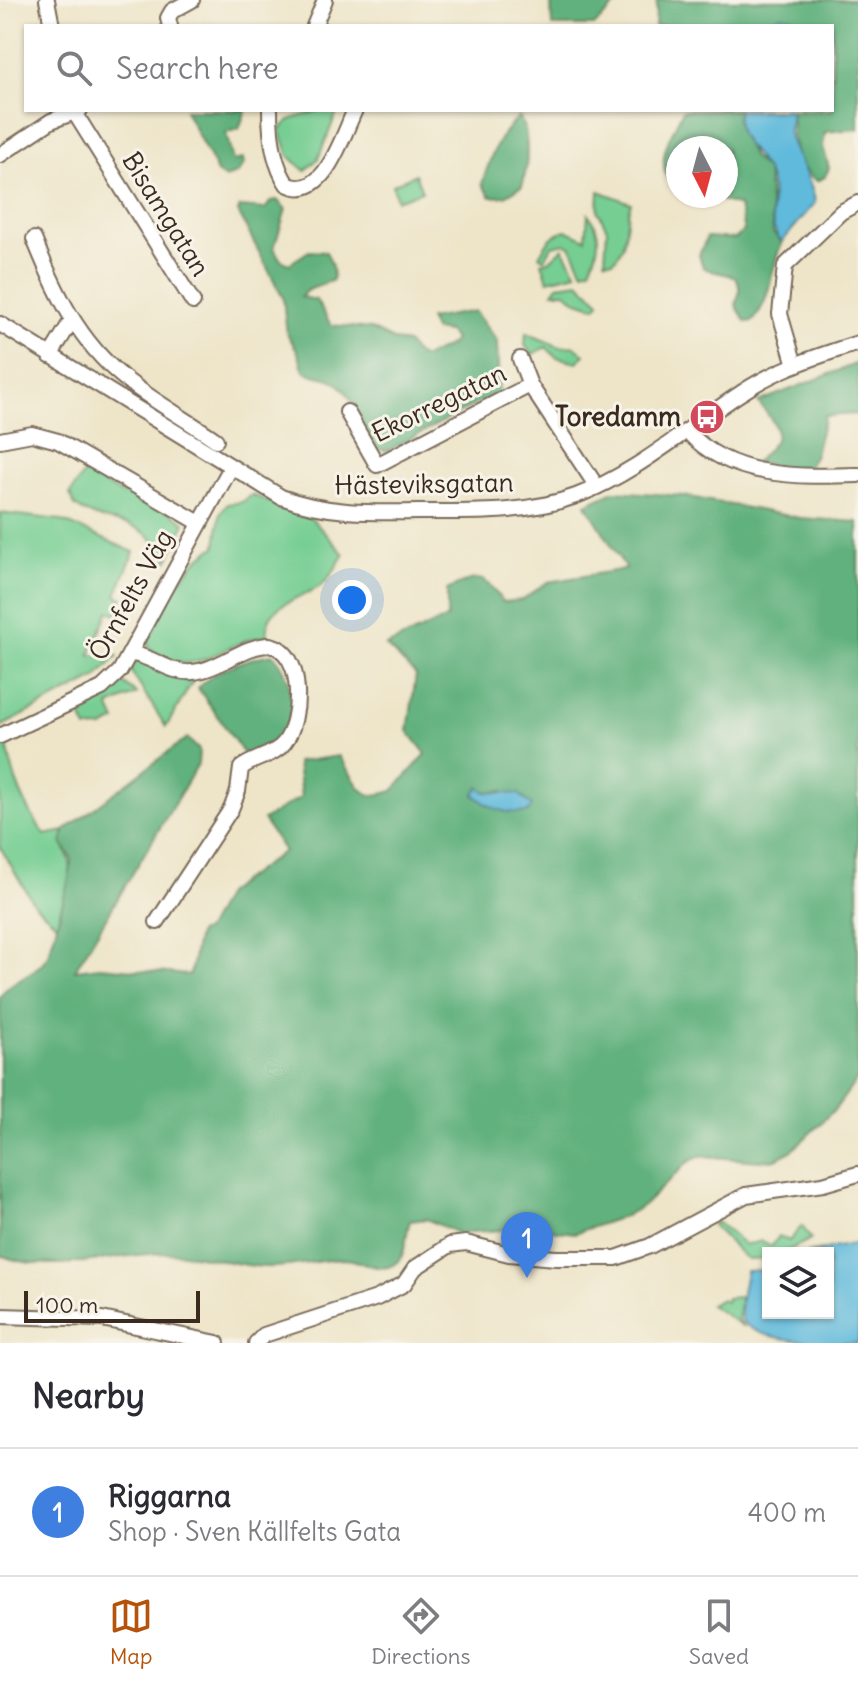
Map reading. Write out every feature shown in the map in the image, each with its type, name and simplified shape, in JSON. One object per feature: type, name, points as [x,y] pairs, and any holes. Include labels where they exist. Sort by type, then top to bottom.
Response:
[{"type":"street","points":[[47,0],[52,24]]},
{"type":"street","points":[[170,24],[168,18],[172,11],[192,0]]},
{"type":"street","points":[[315,24],[325,0]]},
{"type":"street","points":[[0,155],[51,121],[74,112]]},
{"type":"street","name":"Bisamgatan","points":[[77,112],[193,302]]},
{"type":"street","points":[[270,112],[271,136],[281,172],[287,184],[301,188],[309,186],[324,173],[354,112]]},
{"type":"street","points":[[795,365],[780,314],[785,266],[841,212],[858,203]]},
{"type":"street","points":[[34,239],[72,320],[122,377],[216,440]]},
{"type":"street","points":[[50,356],[72,320]]},
{"type":"street","name":"Hästeviksgatan","points":[[0,324],[262,487],[302,505],[351,512],[506,509],[554,503],[597,487],[687,431],[743,391],[795,365],[858,343]]},
{"type":"street","name":"Ekorregatan","points":[[520,359],[530,385],[597,487]]},
{"type":"street","name":"Ekorregatan","points":[[347,412],[377,465],[530,385]]},
{"type":"street","points":[[687,431],[708,453],[725,461],[789,475],[858,475]]},
{"type":"street","points":[[0,440],[32,434],[58,441],[198,522]]},
{"type":"street","name":"Örnfelts Väg","points":[[0,736],[102,688],[132,654],[198,522],[231,467]]},
{"type":"street","points":[[132,654],[172,670],[189,672],[252,648],[270,645],[287,654],[295,679],[290,734],[279,749],[241,768],[238,791],[231,809],[157,922]]},
{"type":"street","points":[[256,1343],[274,1331],[351,1309],[391,1291],[404,1284],[415,1268],[450,1245],[466,1243],[509,1254],[616,1258],[650,1246],[746,1195],[823,1184],[858,1174]]},
{"type":"street","points":[[0,1316],[102,1319],[217,1343]]},
{"type":"green space","points":[[551,0],[621,0],[596,24],[552,24]]},
{"type":"green space","points":[[657,0],[858,0],[858,129],[825,132],[823,146],[829,168],[825,177],[817,181],[798,159],[793,139],[792,112],[834,112],[834,24],[795,24],[794,19],[767,19],[760,24],[655,24]]},
{"type":"green space","points":[[186,112],[245,112],[239,129],[226,133],[233,161],[243,159],[244,164],[237,174],[225,178],[218,174]]},
{"type":"green space","points":[[314,112],[337,112],[318,159],[305,171],[289,156],[280,130],[289,120]]},
{"type":"green space","points":[[682,112],[738,112],[736,120],[752,156],[767,171],[773,233],[782,242],[764,303],[753,321],[746,322],[736,305],[740,290],[737,279],[703,267],[699,255],[707,237],[735,239],[744,231],[739,206],[738,136],[670,136]]},
{"type":"green space","points":[[519,117],[525,131],[527,150],[522,186],[505,196],[491,197],[482,184],[488,165],[500,139]]},
{"type":"green space","points":[[415,174],[422,191],[397,200],[392,185]]},
{"type":"green space","points":[[599,191],[631,203],[622,247],[613,261],[605,260],[607,229],[598,211]]},
{"type":"green space","points":[[277,200],[286,209],[274,248],[280,259],[289,264],[309,251],[326,252],[333,269],[333,280],[306,291],[301,297],[316,300],[331,325],[371,329],[395,341],[407,343],[424,358],[450,345],[454,339],[448,332],[434,330],[429,319],[474,311],[497,341],[499,392],[387,451],[374,448],[353,402],[341,387],[330,379],[304,371],[297,350],[287,334],[283,298],[238,212],[240,207],[265,209],[271,201]]},
{"type":"green space","points":[[588,214],[598,234],[596,254],[590,269],[583,271],[571,247],[565,243],[552,246],[545,259],[539,256],[553,237],[566,230],[586,239]]},
{"type":"green space","points":[[563,248],[577,273],[548,280],[542,263],[549,261]]},
{"type":"green space","points":[[579,282],[600,302],[596,307],[575,300],[566,292],[553,292],[558,285]]},
{"type":"green space","points":[[526,333],[560,347],[575,346],[585,355],[577,362],[556,357],[546,347],[533,354],[525,346]]},
{"type":"green space","points":[[858,363],[858,414],[825,416],[814,457],[805,471],[755,462],[771,446],[776,434],[772,420],[758,402]]},
{"type":"green space","points":[[84,473],[123,495],[130,485],[185,522],[168,561],[157,545],[135,527],[101,519],[75,506],[70,494]]},
{"type":"green space","points":[[614,491],[684,496],[800,518],[858,522],[858,1078],[836,1108],[793,1150],[776,1159],[760,1161],[701,1156],[688,1162],[644,1205],[625,1216],[575,1233],[532,1228],[458,1233],[426,1219],[410,1221],[403,1254],[388,1267],[346,1259],[267,1267],[164,1253],[40,1264],[0,1255],[0,997],[10,985],[36,969],[47,957],[72,860],[62,844],[64,831],[187,738],[199,750],[198,764],[75,970],[100,967],[190,975],[198,933],[206,930],[226,893],[284,851],[263,820],[301,797],[297,762],[339,756],[359,787],[371,796],[393,791],[426,754],[408,731],[416,675],[386,646],[447,618],[447,590],[473,579],[490,585],[503,602],[522,600],[548,582],[626,569],[586,504]],"holes":[[[479,788],[486,792],[503,791],[498,809],[474,795]]]},
{"type":"green space","points":[[252,495],[312,519],[344,554],[325,582],[277,609],[267,625],[267,636],[250,639],[195,662],[181,663],[166,659],[149,648],[148,642],[168,602],[193,564],[216,547],[220,514],[227,504],[242,502]]},
{"type":"green space","points":[[0,513],[60,520],[134,552],[116,595],[123,598],[117,614],[109,611],[90,655],[118,656],[96,678],[0,727]]},
{"type":"green space","points":[[273,654],[289,684],[289,718],[277,742],[246,757],[198,688],[232,665]]},
{"type":"green space","points":[[136,660],[194,679],[166,727],[130,670]]},
{"type":"green space","points":[[122,682],[137,694],[109,706],[116,721],[103,728],[87,729],[78,710]]},
{"type":"green space","points":[[7,743],[16,780],[38,825],[45,835],[64,831],[62,844],[68,855],[71,874],[57,924],[34,904],[0,847],[0,748]]},
{"type":"green space","points":[[717,1222],[745,1245],[762,1241],[772,1246],[779,1236],[789,1241],[802,1226],[811,1239],[795,1247],[762,1247],[762,1259],[747,1260],[712,1225]]},
{"type":"green space","points":[[740,1297],[738,1320],[744,1327],[710,1305],[722,1299],[726,1302],[727,1298]]},
{"type":"water","points":[[781,15],[794,18],[796,24],[761,24]]},
{"type":"water","points":[[739,112],[792,112],[790,138],[810,183],[815,203],[782,242],[773,226],[770,179],[741,135]]},
{"type":"water","points":[[479,787],[486,792],[519,794],[532,806],[528,812],[499,810],[474,794]]},
{"type":"water","points":[[858,1243],[858,1343],[812,1342],[777,1337],[750,1328],[742,1320],[741,1302],[746,1271],[762,1270],[762,1319],[834,1319],[834,1248]]},
{"type":"place","name":"Toredamm","points":[[707,417]]},
{"type":"place","name":"Riggarna","points":[[527,1278]]}]
